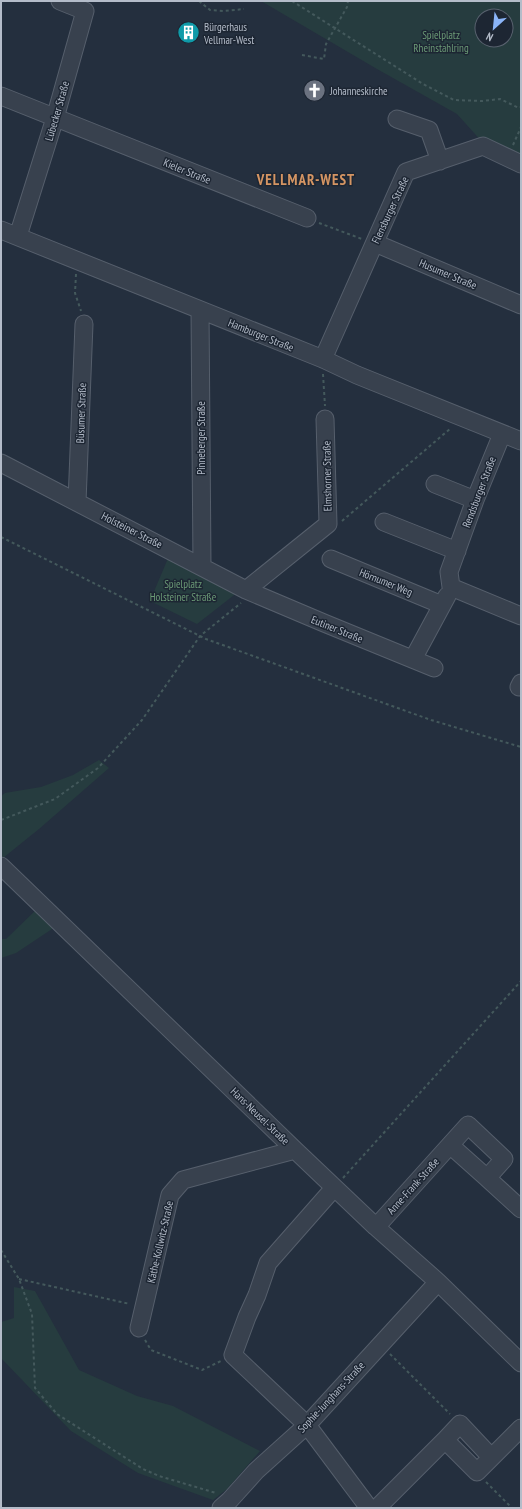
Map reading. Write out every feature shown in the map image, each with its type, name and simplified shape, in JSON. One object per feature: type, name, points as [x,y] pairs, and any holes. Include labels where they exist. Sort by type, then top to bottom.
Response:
[{"type":"street","name":"Lübecker Straße","points":[[18,236],[56,118],[85,11],[60,1]]},
{"type":"street","name":"Kieler Straße","points":[[1,96],[307,218]]},
{"type":"street","points":[[397,119],[429,130],[440,161]]},
{"type":"street","name":"Flensburger Straße","points":[[323,359],[406,172],[483,146],[514,161]]},
{"type":"street","name":"Hamburger Straße","points":[[1,230],[323,359],[356,376],[521,441]]},
{"type":"street","name":"Husumer Straße","points":[[375,243],[521,305]]},
{"type":"street","name":"Pinneberger Straße","points":[[200,310],[202,566]]},
{"type":"street","name":"Büsumer Straße","points":[[77,502],[84,324]]},
{"type":"street","name":"Elmshorner Straße","points":[[254,593],[328,524],[325,419]]},
{"type":"street","name":"Rendsburger Straße","points":[[451,587],[449,572],[475,500],[502,434]]},
{"type":"street","name":"Holsteiner Straße","points":[[1,463],[254,593]]},
{"type":"street","points":[[436,484],[475,500]]},
{"type":"street","points":[[384,522],[457,551]]},
{"type":"street","name":"Hörnumer Weg","points":[[331,559],[442,605]]},
{"type":"street","points":[[413,659],[451,587],[521,616]]},
{"type":"street","name":"Eutiner Straße","points":[[254,593],[434,668]]},
{"type":"street","name":"Hans-Neusel-Straße","points":[[1,866],[334,1188],[438,1282],[520,1360]]},
{"type":"street","name":"Anne-Frank-Straße","points":[[376,1227],[468,1125],[504,1159],[487,1178]]},
{"type":"street","points":[[450,1145],[521,1209]]},
{"type":"street","name":"Käthe-Kollwitz-Straße","points":[[139,1328],[170,1195],[183,1180],[295,1150]]},
{"type":"street","points":[[334,1188],[268,1263],[233,1355],[307,1425],[369,1508]]},
{"type":"street","name":"Sophie-Junghans-Straße","points":[[225,1504],[256,1471],[307,1425],[438,1282]]},
{"type":"street","points":[[377,1508],[460,1424],[491,1457]]},
{"type":"street","points":[[445,1440],[477,1472],[521,1428]]},
{"type":"path","points":[[199,1],[210,10],[224,11],[244,9]]},
{"type":"path","points":[[292,1],[423,84],[454,100],[482,101],[500,99],[519,108],[521,107]]},
{"type":"path","points":[[302,55],[324,59],[326,44],[347,7],[348,1]]},
{"type":"path","points":[[514,161],[521,127]]},
{"type":"path","points":[[307,218],[375,243]]},
{"type":"path","points":[[77,261],[76,293],[84,324]]},
{"type":"path","points":[[323,359],[325,419]]},
{"type":"path","points":[[341,522],[464,418]]},
{"type":"path","points":[[1,537],[200,636],[431,720],[521,747]]},
{"type":"path","points":[[1,820],[56,799],[98,768],[142,720],[200,636],[254,593]]},
{"type":"path","points":[[334,1188],[521,981]]},
{"type":"path","points":[[1,1250],[19,1279],[32,1314],[35,1388],[57,1414],[143,1469],[159,1476],[219,1494],[225,1504]]},
{"type":"path","points":[[19,1279],[145,1307]]},
{"type":"path","points":[[139,1328],[151,1350],[202,1370],[233,1355]]},
{"type":"path","points":[[380,1344],[460,1424]]},
{"type":"path","points":[[477,1472],[512,1508]]},
{"type":"green space","name":"Spielplatz Rheinstahlring","points":[[261,1],[521,1],[521,161],[484,144],[457,114]]},
{"type":"green space","name":"Spielplatz Holsteiner Straße","points":[[169,556],[238,592],[197,624],[150,601]]},
{"type":"green space","points":[[99,760],[109,768],[39,829],[3,858],[1,856],[1,796],[5,793],[41,787],[73,775]]},
{"type":"green space","points":[[37,909],[55,927],[16,953],[1,958],[1,939],[6,939]]},
{"type":"green space","points":[[14,1287],[35,1291],[79,1370],[137,1396],[173,1406],[260,1451],[227,1489],[213,1500],[138,1473],[71,1431],[1,1358],[1,1322],[14,1318]]},
{"type":"place","name":"Bürgerhaus Vellmar-West","points":[[188,33]]},
{"type":"place","name":"Johanneskirche","points":[[315,91]]},
{"type":"district","name":"VELLMAR-WEST","points":[[306,179]]}]
